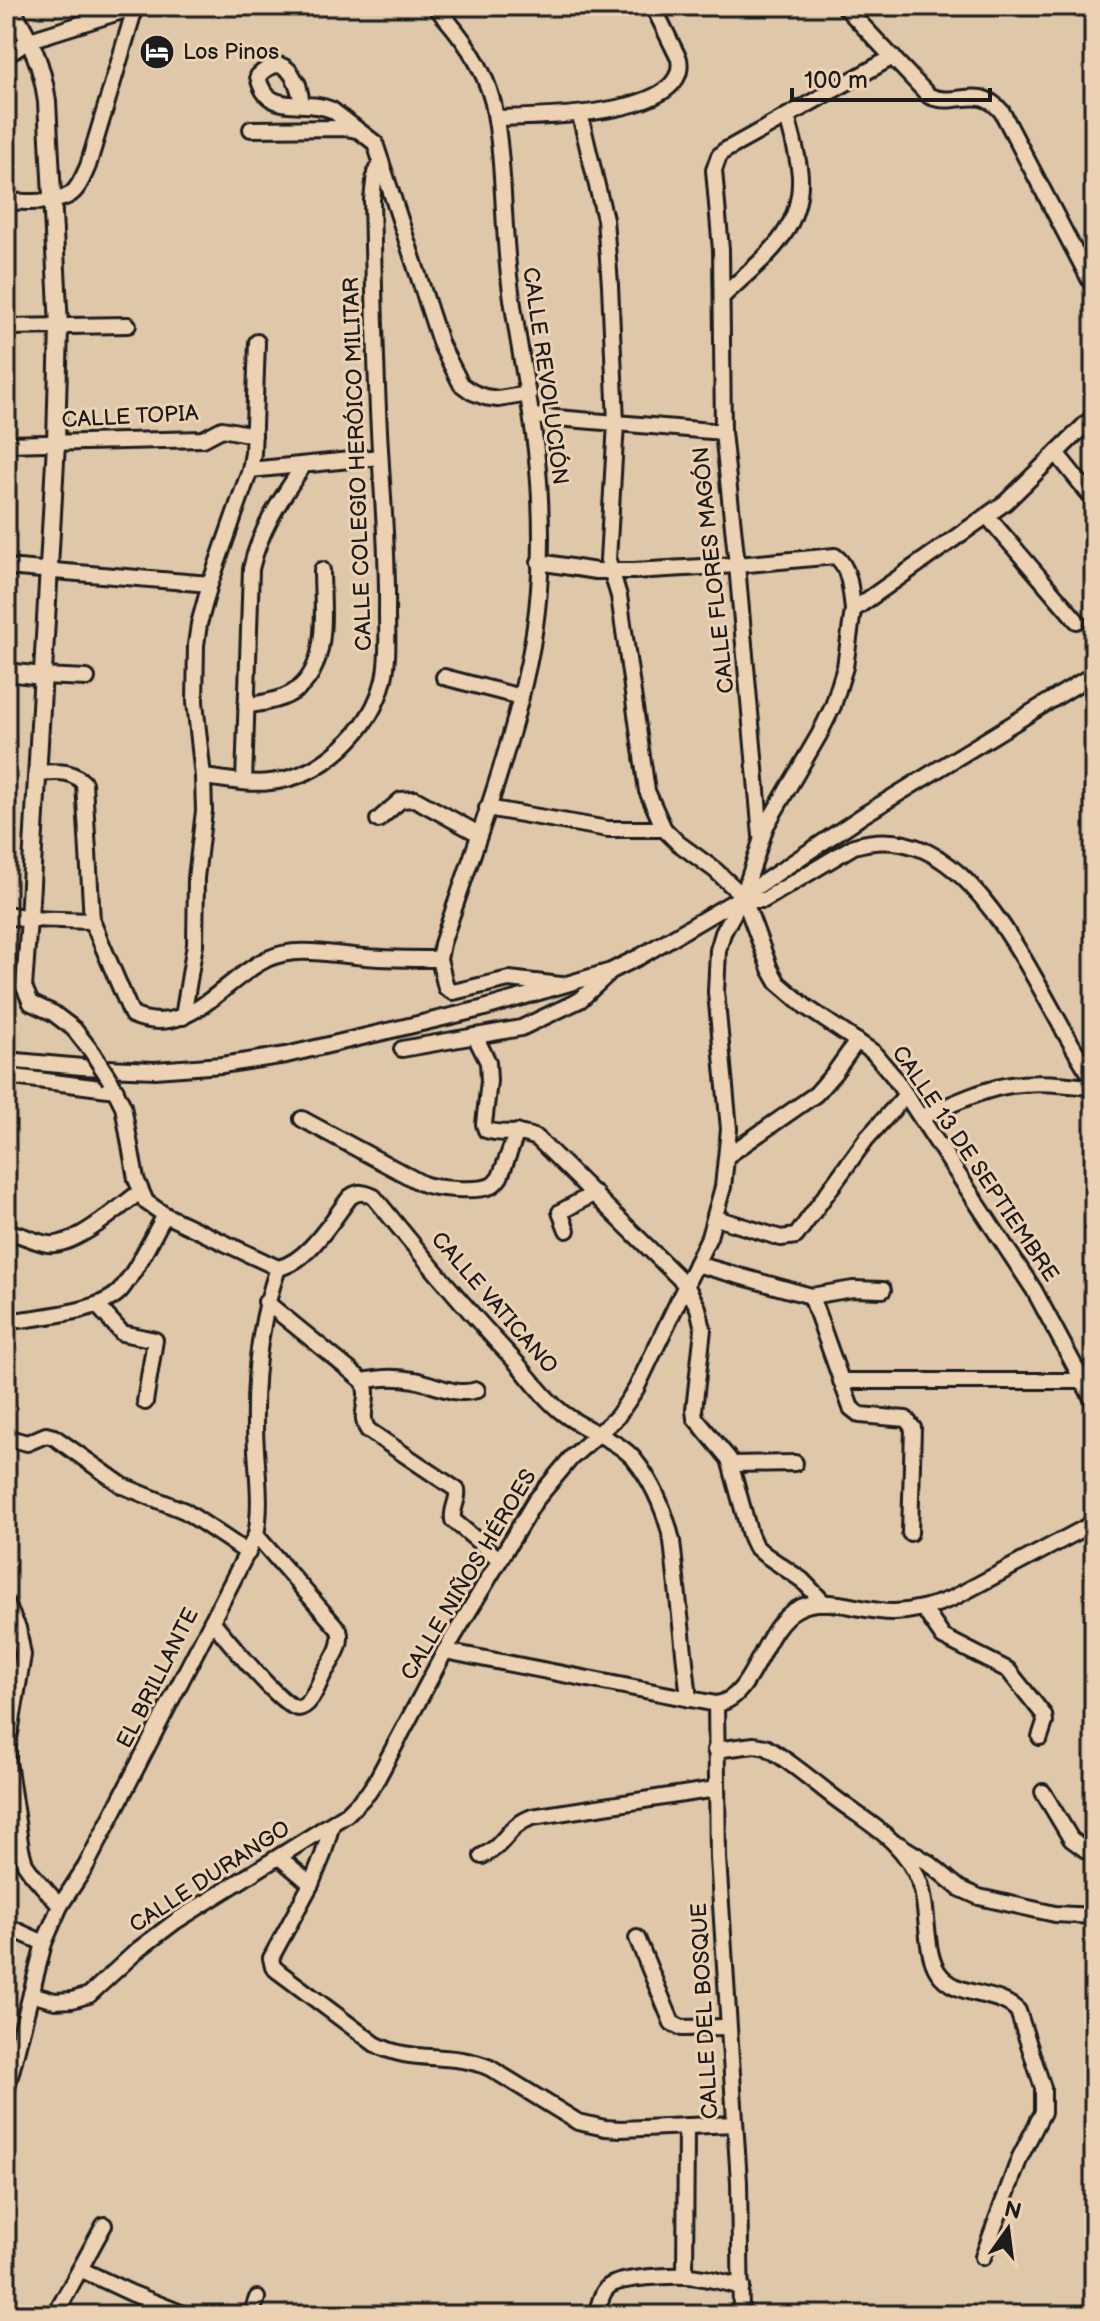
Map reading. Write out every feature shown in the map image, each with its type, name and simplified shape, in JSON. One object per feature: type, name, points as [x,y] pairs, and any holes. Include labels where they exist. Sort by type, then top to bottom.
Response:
[{"type":"street","points":[[10,6],[30,40],[44,75],[59,326],[50,570],[24,987],[31,1003],[53,1013],[74,1029],[113,1085],[123,1106],[140,1192],[146,1202],[165,1215],[278,1268]]},
{"type":"street","name":"CALLE REVOLUCIÓN","points":[[435,6],[473,52],[488,85],[496,118],[508,271],[533,416],[540,499],[534,628],[521,697],[439,959]]},
{"type":"street","points":[[496,118],[580,115],[640,101],[662,91],[677,78],[681,67],[653,6]]},
{"type":"street","points":[[844,6],[929,96],[945,100],[980,97],[996,105],[1094,288]]},
{"type":"street","points":[[6,56],[30,40],[136,7]]},
{"type":"street","points":[[6,202],[53,200],[72,193],[83,178],[136,7]]},
{"type":"street","points":[[722,297],[783,238],[793,219],[800,176],[787,116],[893,57]]},
{"type":"street","points":[[302,103],[298,84],[278,58],[258,76],[261,90],[272,100],[286,105],[302,103],[324,106],[375,143],[441,345],[453,371],[461,384],[485,397],[498,399],[529,394]]},
{"type":"street","points":[[580,115],[605,219],[610,285],[616,423],[608,549],[619,596],[645,779],[655,813],[664,829],[678,843],[750,900],[764,900],[854,846],[866,842],[898,843],[929,852],[951,868],[1008,932],[1094,1080]]},
{"type":"street","name":"CALLE FLORES MAGÓN","points":[[761,839],[723,432],[721,250],[714,170],[724,151],[787,116]]},
{"type":"street","points":[[251,129],[346,128],[357,131]]},
{"type":"street","name":"CALLE COLEGIO HERÓICO MILITAR","points":[[203,777],[268,783],[311,772],[352,737],[378,697],[386,667],[387,567],[380,457],[372,200],[375,173],[381,162]]},
{"type":"street","points":[[1079,262],[1094,256]]},
{"type":"street","points":[[6,327],[128,325]]},
{"type":"street","points":[[183,1017],[195,944],[196,878],[204,811],[194,678],[199,624],[250,470],[257,342]]},
{"type":"street","points":[[533,416],[723,432]]},
{"type":"street","points":[[853,610],[1006,502],[1094,416]]},
{"type":"street","name":"CALLE TOPIA","points":[[6,444],[203,439],[222,429],[254,435]]},
{"type":"street","points":[[1057,454],[1094,500]]},
{"type":"street","points":[[250,470],[380,457]]},
{"type":"street","points":[[244,782],[250,586],[255,552],[268,518],[303,466]]},
{"type":"street","points":[[987,516],[1077,621]]},
{"type":"street","points":[[539,562],[612,571],[737,565],[835,556],[843,564],[853,610],[845,667],[833,706],[819,735],[770,817],[761,839]]},
{"type":"street","points":[[6,567],[210,584]]},
{"type":"street","points":[[246,706],[290,695],[304,684],[311,673],[321,648],[322,570]]},
{"type":"street","points":[[6,672],[87,678]]},
{"type":"street","points":[[6,1060],[155,1070],[222,1065],[351,1041],[565,986],[611,971],[743,896],[865,814],[1094,674]]},
{"type":"street","points":[[444,677],[521,697]]},
{"type":"street","points":[[39,773],[66,771],[84,783],[92,921],[132,1015],[153,1022],[183,1017],[259,964],[285,953],[439,959],[446,988],[453,992],[509,979],[565,986]]},
{"type":"street","points":[[378,820],[401,800],[415,799],[479,834]]},
{"type":"street","points":[[487,808],[608,829],[664,829]]},
{"type":"street","name":"CALLE NIÑOS HÉROES","points":[[332,1824],[358,1804],[376,1781],[445,1651],[535,1501],[571,1458],[617,1417],[636,1389],[696,1264],[716,1218],[727,1156],[728,1108],[716,968],[723,933],[743,896],[761,839]]},
{"type":"street","name":"CALLE 13 DE SEPTIEMBRE","points":[[743,896],[778,983],[886,1065],[1041,1302],[1094,1402]]},
{"type":"street","points":[[6,915],[92,921]]},
{"type":"street","points":[[402,1049],[521,1028],[580,1000],[611,971]]},
{"type":"street","points":[[475,1036],[488,1062],[485,1128],[493,1132],[517,1132],[537,1138],[686,1285],[698,1308],[703,1329],[695,1418],[731,1464],[755,1546],[802,1580],[824,1603]]},
{"type":"street","points":[[727,1156],[816,1094],[857,1041]]},
{"type":"street","points":[[6,1076],[113,1085]]},
{"type":"street","points":[[921,1117],[1011,1085],[1040,1083],[1094,1088]]},
{"type":"street","points":[[716,1218],[781,1238],[796,1236],[859,1148],[906,1095]]},
{"type":"street","points":[[302,1119],[421,1183],[437,1188],[489,1186],[500,1177],[517,1132]]},
{"type":"street","points":[[6,1232],[37,1242],[63,1244],[140,1192]]},
{"type":"street","name":"CALLE VATICANO","points":[[278,1268],[295,1262],[306,1252],[350,1197],[364,1192],[374,1197],[468,1311],[555,1407],[633,1458],[653,1486],[667,1518],[689,1699]]},
{"type":"street","points":[[567,1230],[560,1212],[595,1193]]},
{"type":"street","points":[[6,1322],[97,1305],[112,1297],[120,1290],[165,1215]]},
{"type":"street","points":[[696,1264],[811,1296],[853,1289],[883,1290]]},
{"type":"street","name":"EL BRILLANTE","points":[[6,2092],[44,1943],[60,1906],[86,1866],[256,1535],[259,1506],[255,1405],[266,1302],[278,1268]]},
{"type":"street","points":[[811,1296],[851,1408],[860,1415],[906,1419],[913,1428],[910,1533]]},
{"type":"street","points":[[266,1302],[363,1381],[367,1388],[364,1424],[383,1442],[457,1490],[453,1520],[500,1560]]},
{"type":"street","points":[[97,1305],[122,1333],[155,1340],[145,1402]]},
{"type":"street","points":[[363,1381],[385,1376],[416,1380],[447,1390],[477,1390]]},
{"type":"street","points":[[841,1381],[1083,1381]]},
{"type":"street","points":[[6,1437],[27,1443],[46,1435],[54,1437],[123,1486],[185,1511],[248,1553]]},
{"type":"street","points":[[731,1464],[795,1463]]},
{"type":"street","points":[[445,1651],[689,1699],[725,1703],[741,1689],[774,1630],[796,1609],[824,1603],[893,1612],[923,1608],[953,1598],[1094,1523]]},
{"type":"street","points":[[212,1621],[287,1704],[295,1708],[310,1700],[341,1636],[336,1624],[256,1535]]},
{"type":"street","points":[[6,1603],[18,1628],[23,1655],[8,1745],[21,1849],[25,1864],[60,1906]]},
{"type":"street","points":[[923,1608],[943,1637],[1008,1670],[1044,1715],[1040,1737]]},
{"type":"street","name":"CALLE DEL BOSQUE","points":[[716,1704],[716,1789],[727,2027],[739,2182],[741,2315]]},
{"type":"street","points":[[715,1750],[754,1745],[766,1747],[895,1842],[929,1863],[959,1888],[979,1897],[1055,1914],[1094,1916]]},
{"type":"street","points":[[482,1856],[499,1844],[511,1828],[532,1817],[716,1789]]},
{"type":"street","points":[[1043,1792],[1071,1839],[1094,1856]]},
{"type":"street","points":[[332,1824],[311,1884],[271,1958],[273,1967],[375,2044],[404,2056],[463,2058],[476,2062],[578,2122],[591,2126],[621,2129],[734,2124]]},
{"type":"street","name":"CALLE DURANGO","points":[[31,1994],[55,2001],[89,1995],[139,1949],[176,1921],[332,1824]]},
{"type":"street","points":[[895,1842],[919,1880],[936,1970],[955,1986],[1000,1998],[1018,2011],[1043,2088],[1043,2112],[1020,2157],[983,2257]]},
{"type":"street","points":[[279,1857],[311,1884]]},
{"type":"street","points":[[6,1926],[44,1943]]},
{"type":"street","points":[[637,1938],[672,2023],[682,2028],[727,2027]]},
{"type":"street","points":[[685,2275],[686,2126]]},
{"type":"street","points":[[55,2315],[104,2225]]},
{"type":"street","points":[[80,2269],[186,2315]]},
{"type":"street","points":[[596,2315],[609,2285],[622,2280],[685,2275],[742,2287]]},
{"type":"street","points":[[251,2315],[257,2298]]},
{"type":"waterway","points":[[1081,6],[1094,23]]},
{"type":"place","name":"Los Pinos","points":[[157,52]]}]
